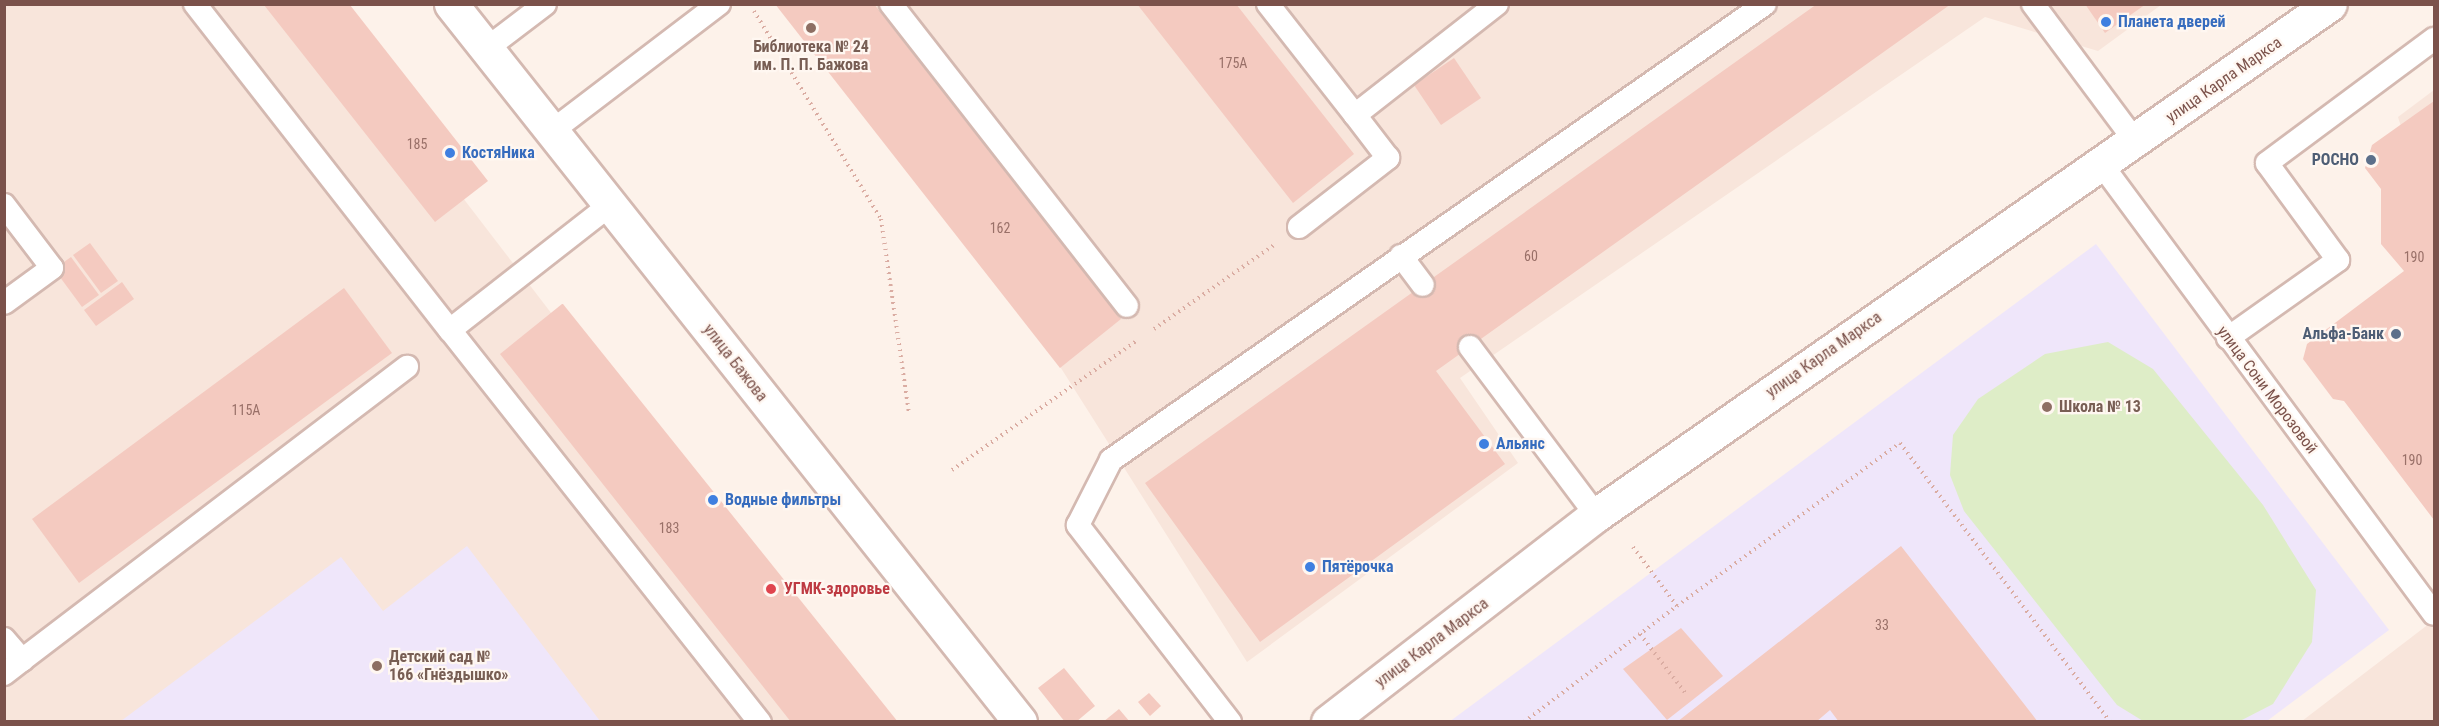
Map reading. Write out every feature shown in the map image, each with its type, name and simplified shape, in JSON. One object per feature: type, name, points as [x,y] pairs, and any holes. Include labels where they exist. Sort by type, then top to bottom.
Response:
[{"type":"street","name":"улица Бажова","points":[[451,4],[1020,722]]},
{"type":"street","name":"улица Карла Маркса","points":[[1328,722],[1596,515],[2136,142],[2330,4]]},
{"type":"lane","points":[[195,4],[760,722]]},
{"type":"lane","points":[[486,49],[545,4]]},
{"type":"lane","points":[[552,131],[719,4]]},
{"type":"lane","points":[[891,4],[1127,306]]},
{"type":"lane","points":[[1268,4],[1388,158],[1299,227]]},
{"type":"lane","points":[[1355,115],[1497,4]]},
{"type":"lane","points":[[1230,722],[1078,525],[1111,460],[1765,4]]},
{"type":"lane","points":[[2033,4],[2136,142]]},
{"type":"lane","points":[[2228,338],[2338,260],[2267,163],[2434,39]]},
{"type":"lane","name":"улица Сони Морозовой","points":[[2102,165],[2434,614]]},
{"type":"lane","points":[[4,205],[52,268],[4,303]]},
{"type":"lane","points":[[450,330],[610,205]]},
{"type":"lane","points":[[1401,256],[1423,285]]},
{"type":"lane","points":[[1470,347],[1596,515]]},
{"type":"lane","points":[[4,639],[13,667],[407,367]]},
{"type":"path","points":[[755,4],[754,13],[881,219],[909,414]]},
{"type":"path","points":[[952,470],[1299,227]]},
{"type":"path","points":[[1524,722],[1677,606],[1900,443],[2110,722]]},
{"type":"path","points":[[1633,547],[1677,606]]},
{"type":"path","points":[[1640,634],[1686,693]]},
{"type":"shaded area","points":[[4,5],[315,5],[864,721],[5,721]]},
{"type":"shaded area","points":[[824,5],[2161,5],[2098,51],[1985,17],[1460,378],[1518,463],[1247,662],[835,11]]},
{"type":"shaded area","points":[[2434,90],[2434,230],[2398,117]]},
{"type":"shaded area","name":"Школа № 13","points":[[2096,244],[2389,630],[2267,721],[1449,722]]},
{"type":"shaded area","name":"Детский сад № 166 «Гнёздышко»","points":[[467,546],[600,721],[121,721],[341,557],[383,611]]},
{"type":"shaded area","points":[[2434,620],[2434,721],[2302,721]]},
{"type":"green space","points":[[2108,342],[2153,369],[2263,505],[2316,590],[2312,642],[2273,704],[2240,721],[2143,721],[2117,705],[1964,511],[1950,475],[1953,435],[1978,399],[2045,354]]},
{"type":"building","points":[[775,4],[874,4],[1121,319],[1060,368]]},
{"type":"building","points":[[1137,4],[1236,4],[1354,154],[1293,203]]},
{"type":"building","points":[[1817,4],[1951,4],[1436,371],[1505,464],[1260,642],[1145,483]]},
{"type":"building","points":[[2085,4],[2146,4],[2105,33]]},
{"type":"building","points":[[264,5],[350,5],[488,181],[435,222]]},
{"type":"building","points":[[1454,58],[1481,98],[1441,125],[1414,85]]},
{"type":"building","points":[[2434,101],[2434,520],[2344,401],[2333,399],[2303,359],[2307,344],[2404,271],[2381,244],[2381,189],[2365,168],[2372,145]]},
{"type":"building","points":[[90,243],[118,281],[101,293],[73,255]]},
{"type":"building","points":[[71,257],[99,295],[82,307],[54,269]]},
{"type":"building","points":[[122,282],[134,299],[96,326],[84,310]]},
{"type":"building","points":[[344,288],[392,353],[79,583],[32,519]]},
{"type":"building","points":[[562,304],[898,722],[791,722],[500,354]]},
{"type":"building","points":[[1901,546],[2038,722],[1839,722],[1830,710],[1816,722],[1677,722]]},
{"type":"building","points":[[1681,628],[1723,676],[1667,720],[1623,669]]},
{"type":"building","points":[[1064,668],[1095,706],[1076,722],[1065,722],[1038,688]]},
{"type":"building","points":[[1149,693],[1161,706],[1150,716],[1138,702]]},
{"type":"building","points":[[1119,709],[1130,722],[1103,722]]},
{"type":"place","name":"Планета дверей","points":[[2106,22]]},
{"type":"place","name":"Библиотека № 24 им. П. П. Бажова","points":[[811,28]]},
{"type":"place","name":"КостяНика","points":[[450,153]]},
{"type":"place","name":"РОСНО","points":[[2371,160]]},
{"type":"place","name":"Альфа-Банк","points":[[2396,334]]},
{"type":"place","name":"Школа № 13","points":[[2047,407]]},
{"type":"place","name":"Альянс","points":[[1484,444]]},
{"type":"place","name":"Водные фильтры","points":[[713,500]]},
{"type":"place","name":"Пятёрочка","points":[[1310,567]]},
{"type":"place","name":"УГМК-здоровье","points":[[771,589]]},
{"type":"place","name":"Детский сад № 166 «Гнёздышко»","points":[[377,666]]}]
